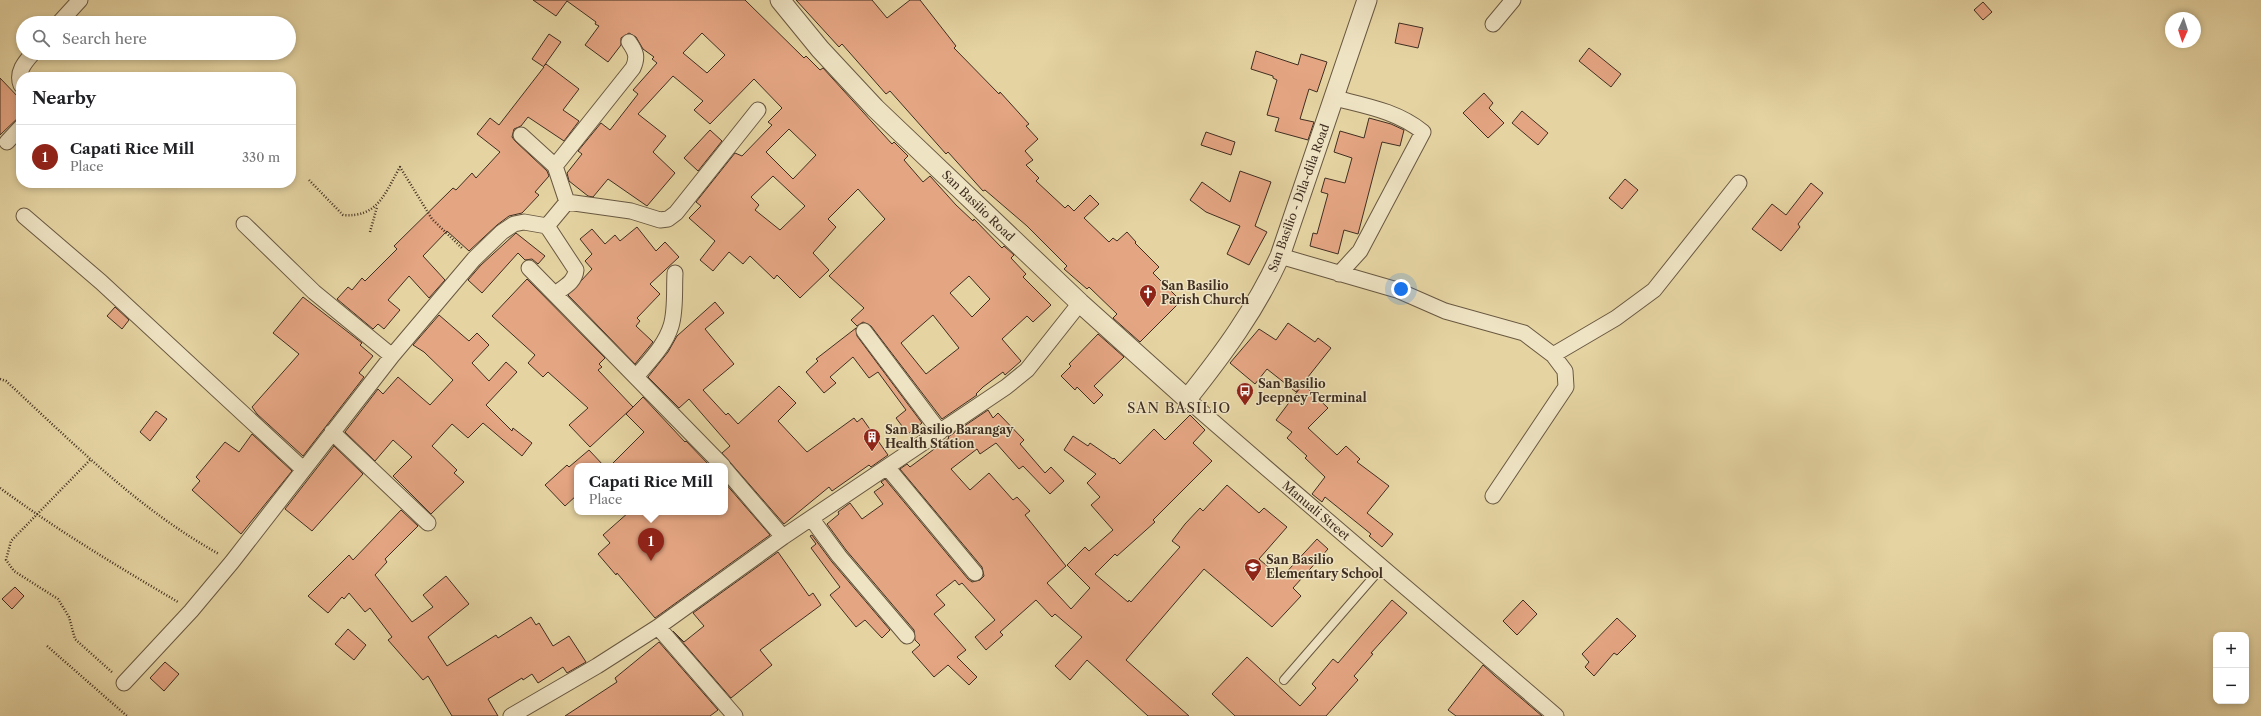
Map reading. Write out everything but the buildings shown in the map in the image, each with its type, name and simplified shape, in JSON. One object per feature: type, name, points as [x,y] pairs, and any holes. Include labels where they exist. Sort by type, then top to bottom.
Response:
[{"type":"street","points":[[65,16],[80,0]]},
{"type":"street","name":"San Basilio Road","points":[[780,0],[820,49],[875,108],[1080,303],[1187,400]]},
{"type":"street","name":"San Basilio - Dila-dila Road","points":[[1187,400],[1227,350],[1265,289],[1280,256],[1335,98],[1367,0]]},
{"type":"street","points":[[1493,24],[1513,0]]},
{"type":"street","points":[[555,166],[634,68],[637,60],[636,53],[629,42]]},
{"type":"street","points":[[20,72],[23,63],[26,60]]},
{"type":"street","points":[[1335,98],[1391,113],[1411,122],[1423,132],[1360,251],[1338,274]]},
{"type":"street","points":[[567,202],[631,211],[660,220],[668,219],[676,213],[758,110]]},
{"type":"street","points":[[7,142],[16,132]]},
{"type":"street","points":[[521,135],[555,166],[567,202]]},
{"type":"street","points":[[1553,354],[1616,318],[1654,290],[1739,183]]},
{"type":"street","points":[[547,226],[567,202]]},
{"type":"street","points":[[24,216],[101,282],[303,470]]},
{"type":"street","points":[[124,683],[192,611],[232,562],[392,356],[474,259],[502,232],[514,224],[532,222],[547,226],[576,270],[572,282],[555,294]]},
{"type":"street","points":[[244,224],[314,292],[392,356]]},
{"type":"street","points":[[1280,256],[1397,290],[1444,311],[1524,333],[1553,354],[1565,371],[1566,387],[1493,496]]},
{"type":"street","points":[[529,268],[720,463]]},
{"type":"street","points":[[636,377],[658,350],[669,332],[672,320],[675,273]]},
{"type":"street","points":[[511,716],[597,666],[658,627],[783,537],[940,432],[1027,370],[1080,303]]},
{"type":"street","points":[[864,331],[940,432]]},
{"type":"street","name":"Manuali Street","points":[[1187,400],[1317,513],[1383,566],[1556,716]]},
{"type":"street","points":[[332,432],[428,523]]},
{"type":"street","points":[[887,467],[975,573]]},
{"type":"street","points":[[728,473],[783,537]]},
{"type":"street","points":[[811,518],[839,556],[907,636]]},
{"type":"street","points":[[658,627],[735,716]]},
{"type":"lane","points":[[1284,680],[1383,566]]},
{"type":"path","points":[[370,232],[377,207],[400,167],[432,219],[474,259]]},
{"type":"path","points":[[309,180],[343,215],[356,216],[377,207]]},
{"type":"path","points":[[0,378],[6,381],[64,433],[90,460],[119,486],[171,523],[232,562]]},
{"type":"path","points":[[90,460],[11,541],[6,560],[14,571],[58,599],[69,616],[75,639],[124,683]]},
{"type":"path","points":[[0,488],[37,515],[98,555],[192,611]]},
{"type":"path","points":[[47,646],[127,716]]},
{"type":"place","name":"San Basilio Parish Church","points":[[1148,308]]},
{"type":"place","name":"San Basilio Jeepney Terminal","points":[[1245,406]]},
{"type":"place","name":"San Basilio Barangay Health Station","points":[[872,452]]},
{"type":"place","name":"Capati Rice Mill","points":[[651,561]]},
{"type":"place","name":"San Basilio Elementary School","points":[[1253,582]]},
{"type":"district","name":"SAN BASILIO","points":[[1179,408]]}]
